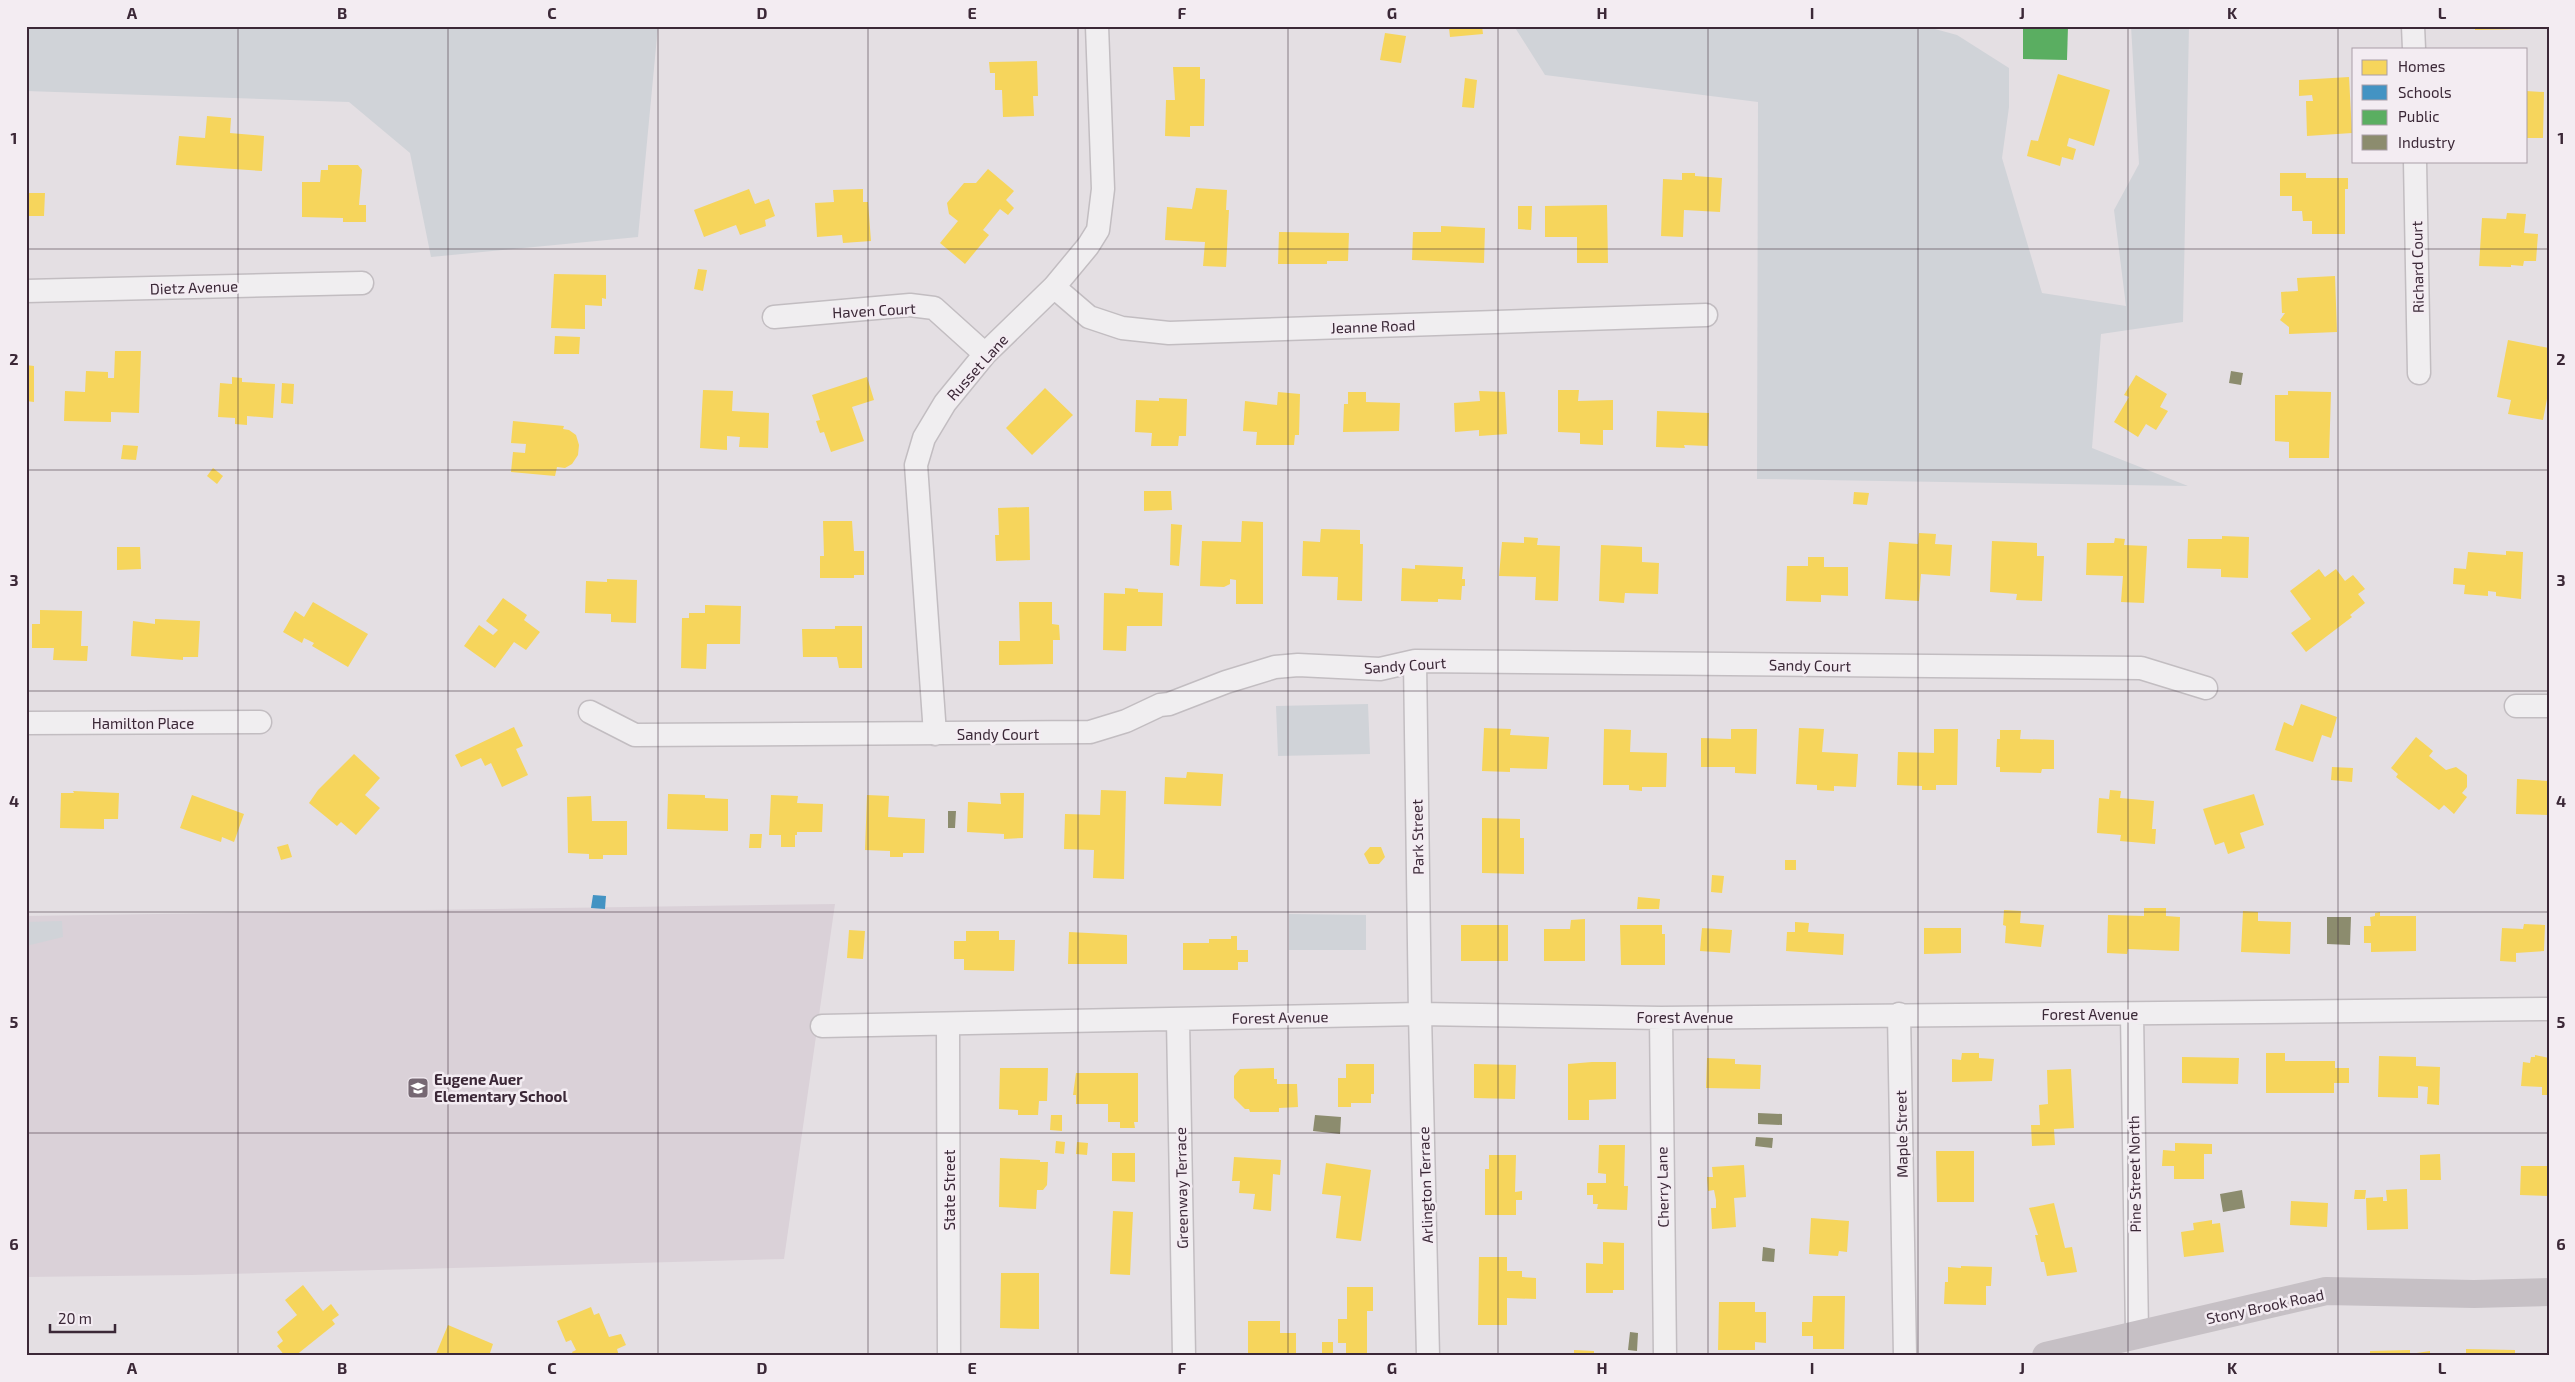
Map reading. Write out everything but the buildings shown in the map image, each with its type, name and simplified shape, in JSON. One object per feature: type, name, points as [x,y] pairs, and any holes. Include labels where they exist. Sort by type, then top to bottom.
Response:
[{"type":"main road","name":"Stony Brook Road","points":[[2046,1356],[2326,1292],[2474,1294],[2549,1292]]},
{"type":"street","name":"Russet Lane","points":[[935,734],[916,465],[924,438],[933,420],[985,354],[1054,287],[1083,253],[1098,230],[1103,189],[1097,26]]},
{"type":"street","points":[[2413,26],[2414,48]]},
{"type":"street","name":"Richard Court","points":[[2415,162],[2419,373]]},
{"type":"street","name":"Dietz Avenue","points":[[26,292],[362,283]]},
{"type":"street","name":"Jeanne Road","points":[[1054,287],[1089,317],[1122,328],[1168,333],[1706,315]]},
{"type":"street","name":"Haven Court","points":[[774,317],[910,305],[934,308],[985,354]]},
{"type":"street","name":"Sandy Court","points":[[590,712],[635,735],[1090,732],[1126,721],[1160,705],[1169,704],[1216,685],[1275,667],[1298,665],[1380,669],[1415,661],[2141,668],[2206,688]]},
{"type":"street","name":"Park Street","points":[[1415,661],[1420,1014]]},
{"type":"street","points":[[2516,706],[2549,706]]},
{"type":"street","name":"Hamilton Place","points":[[26,723],[260,722]]},
{"type":"street","name":"Forest Avenue","points":[[822,1026],[948,1025],[1420,1014],[1661,1018],[1899,1014],[2132,1014],[2549,1009]]},
{"type":"street","name":"Arlington Terrace","points":[[1420,1014],[1428,1356]]},
{"type":"street","name":"Maple Street","points":[[1899,1014],[1905,1356]]},
{"type":"street","name":"Pine Street North","points":[[2132,1014],[2137,1334]]},
{"type":"street","name":"Cherry Lane","points":[[1661,1018],[1665,1356]]},
{"type":"street","name":"Greenway Terrace","points":[[1178,1020],[1184,1356]]},
{"type":"street","name":"State Street","points":[[948,1025],[949,1356]]},
{"type":"shaded area","points":[[26,26],[658,26],[638,237],[431,257],[410,153],[349,102],[26,91]]},
{"type":"shaded area","points":[[1514,26],[1924,26],[1957,35],[2009,68],[2009,107],[2002,158],[2042,293],[2126,306],[2114,210],[2139,164],[2131,26],[2189,26],[2183,322],[2101,334],[2092,448],[2188,486],[1757,479],[1758,102],[1545,75]]},
{"type":"shaded area","points":[[1368,704],[1370,754],[1278,756],[1276,706]]},
{"type":"shaded area","name":"Eugene Auer Elementary School","points":[[835,904],[784,1259],[191,1275],[26,1277],[26,916]]},
{"type":"shaded area","points":[[1289,914],[1366,915],[1366,950],[1289,950]]},
{"type":"shaded area","points":[[62,921],[63,937],[26,946],[26,922]]},
{"type":"place","name":"Eugene Auer Elementary School","points":[[418,1088]]}]
